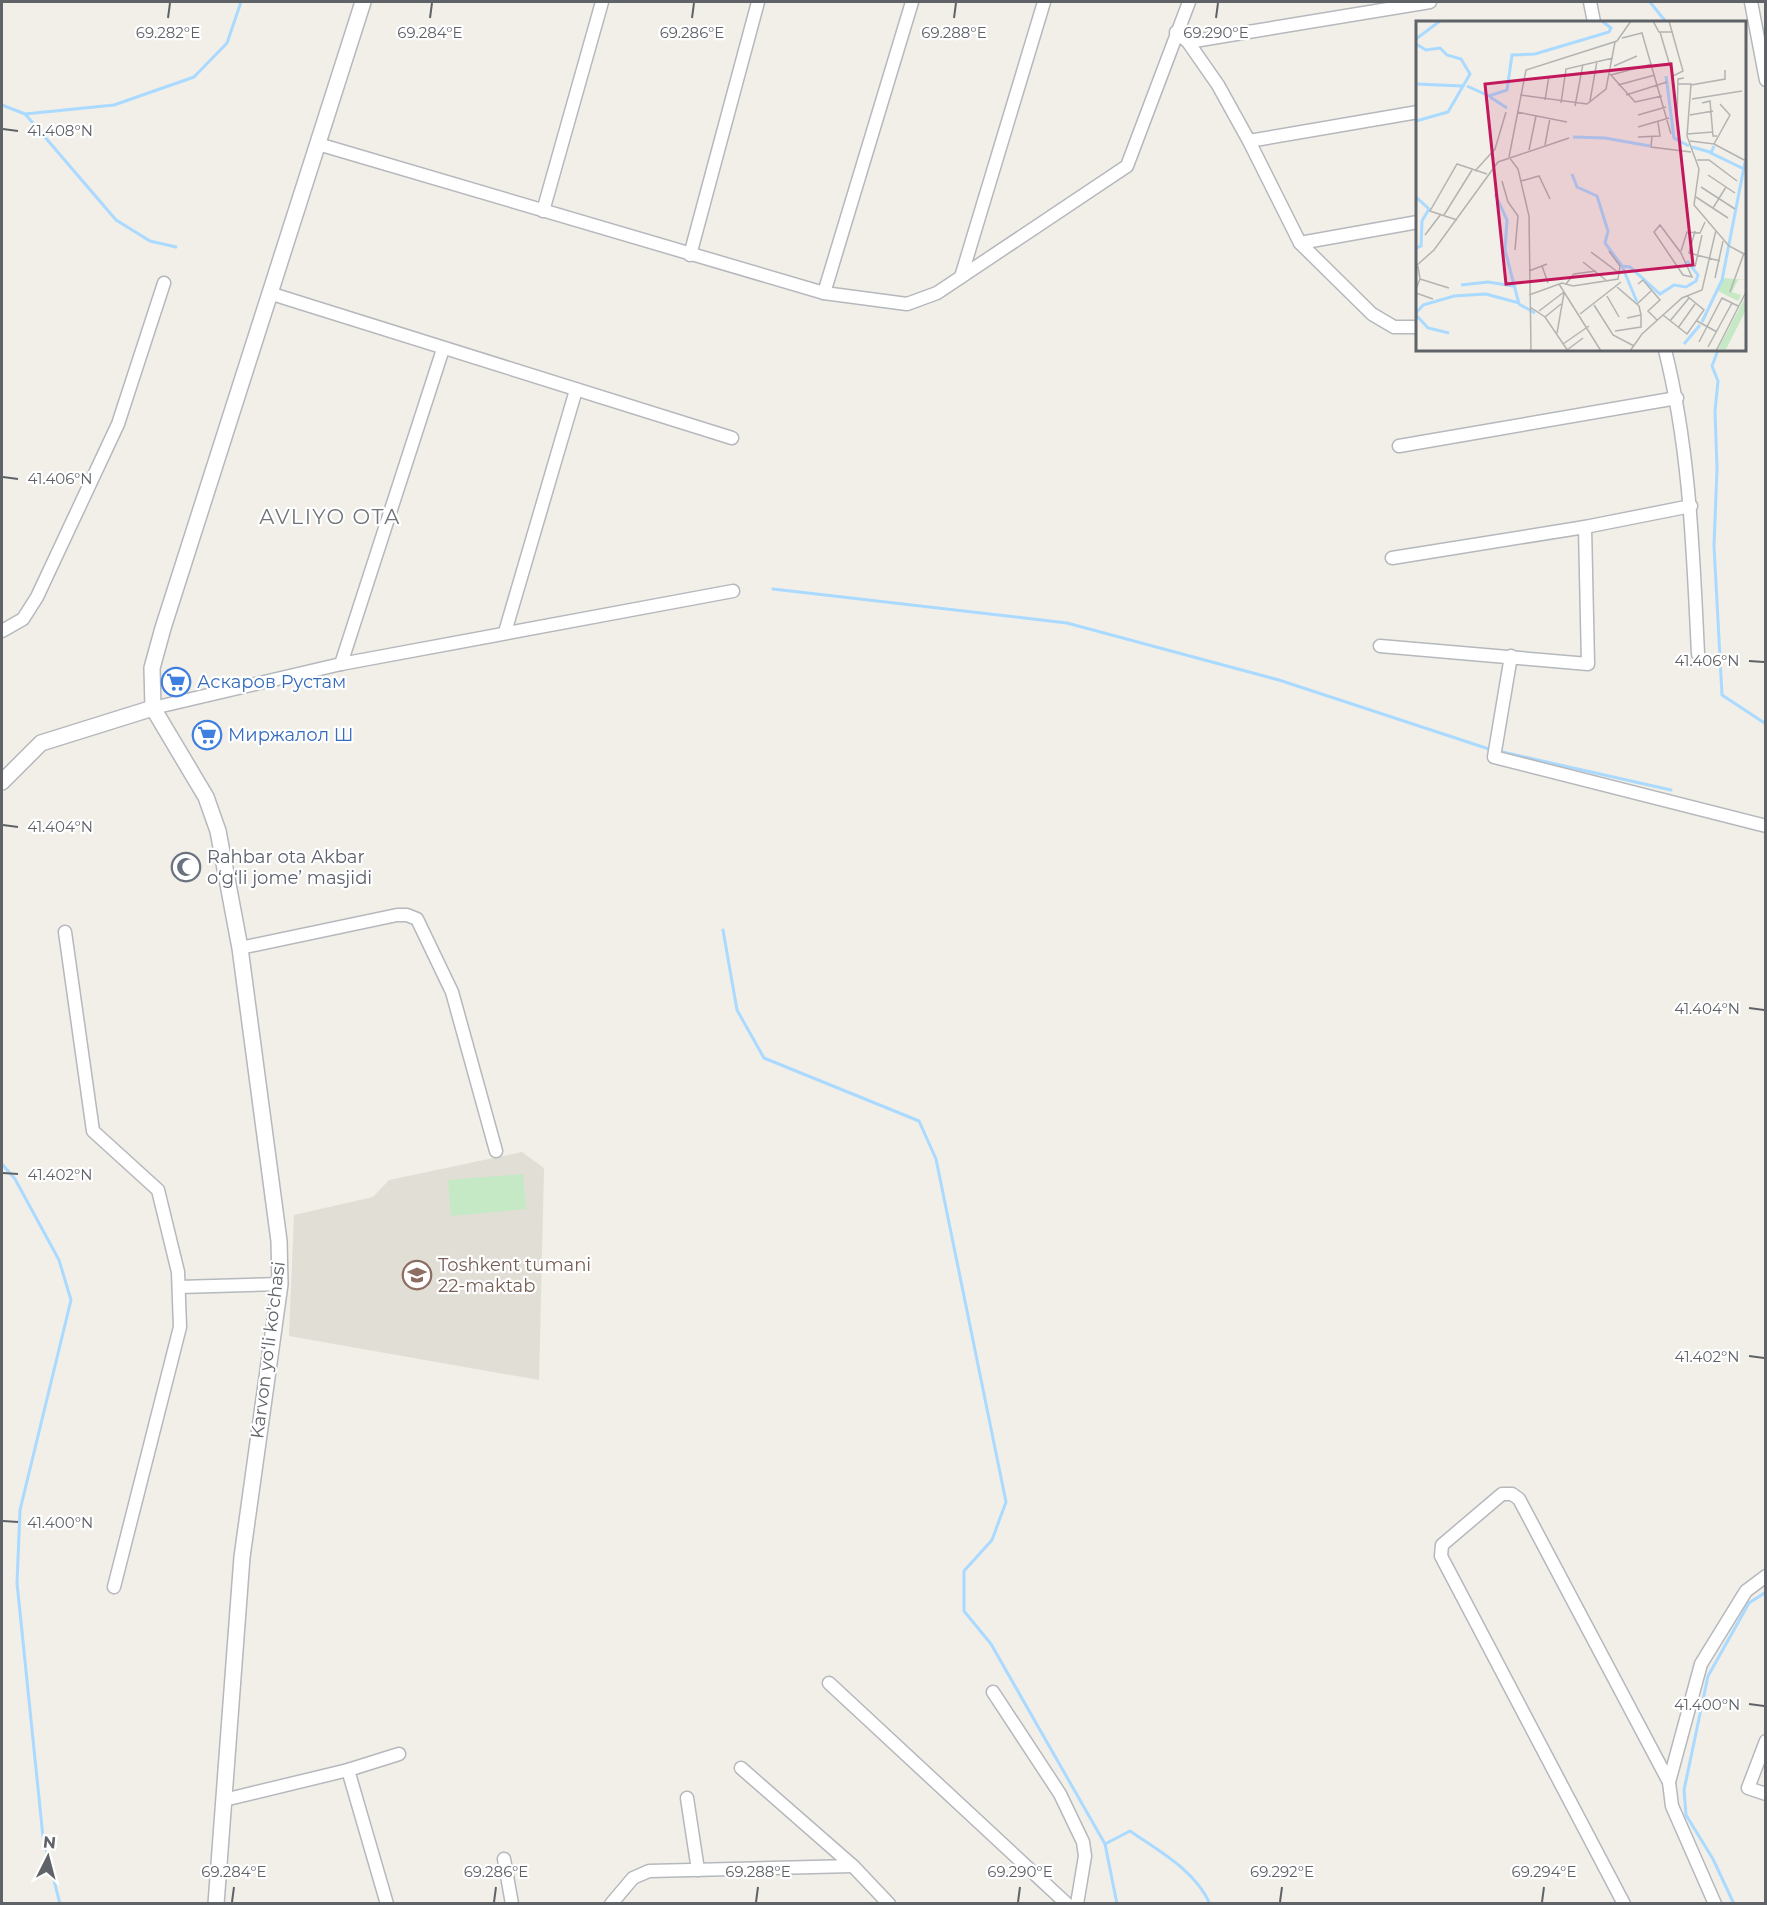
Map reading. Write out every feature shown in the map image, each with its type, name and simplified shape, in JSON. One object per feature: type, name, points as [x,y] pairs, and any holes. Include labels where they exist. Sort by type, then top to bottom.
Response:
[{"type":"street","points":[[153,708],[151,681],[155,655],[363,2]]},
{"type":"street","points":[[543,212],[602,2]]},
{"type":"street","points":[[690,255],[758,2]]},
{"type":"street","points":[[824,293],[912,2]]},
{"type":"street","points":[[962,278],[1044,2]]},
{"type":"street","points":[[318,144],[824,293],[907,304],[937,293],[962,278],[1127,166],[1189,2]]},
{"type":"street","points":[[1188,42],[1430,2]]},
{"type":"street","points":[[1590,2],[1594,21]]},
{"type":"street","points":[[1751,2],[1766,80]]},
{"type":"street","points":[[1176,32],[1188,42],[1218,85],[1300,243],[1372,314],[1394,327],[1416,327]]},
{"type":"street","points":[[1249,141],[1416,112]]},
{"type":"street","points":[[1300,243],[1416,222]]},
{"type":"street","points":[[2,631],[23,619],[37,597],[113,435],[164,283]]},
{"type":"street","points":[[269,293],[732,438]]},
{"type":"street","points":[[341,664],[443,349]]},
{"type":"street","points":[[1665,351],[1677,398],[1691,506],[1698,654]]},
{"type":"street","points":[[505,632],[576,390]]},
{"type":"street","points":[[1399,446],[1677,398]]},
{"type":"street","points":[[1392,558],[1585,527],[1691,506]]},
{"type":"street","points":[[1380,646],[1588,664],[1585,527]]},
{"type":"street","points":[[2,782],[41,743],[153,708],[341,664],[733,591]]},
{"type":"street","points":[[1511,656],[1494,757],[1766,826]]},
{"type":"street","name":"Karvon yo‘li ko'chasi","points":[[153,708],[206,797],[218,831],[240,948],[279,1241],[280,1284],[242,1557],[216,1904]]},
{"type":"street","points":[[240,948],[397,915],[407,915],[417,919],[452,993],[496,1151]]},
{"type":"street","points":[[65,932],[93,1131],[158,1190],[178,1272],[180,1327],[114,1587]]},
{"type":"street","points":[[179,1287],[280,1284]]},
{"type":"street","points":[[1624,1904],[1442,1556],[1442,1545],[1502,1494],[1512,1494],[1519,1499],[1669,1782],[1672,1806],[1715,1904]]},
{"type":"street","points":[[1669,1782],[1701,1664],[1746,1591],[1766,1576]]},
{"type":"street","points":[[829,1683],[1067,1904]]},
{"type":"street","points":[[993,1692],[1060,1794],[1083,1842],[1085,1856],[1077,1904]]},
{"type":"street","points":[[1766,1741],[1748,1788],[1766,1794]]},
{"type":"street","points":[[224,1800],[348,1770],[399,1754]]},
{"type":"street","points":[[741,1768],[853,1866],[889,1904]]},
{"type":"street","points":[[348,1770],[387,1904]]},
{"type":"street","points":[[687,1798],[698,1870]]},
{"type":"street","points":[[504,1859],[512,1904]]},
{"type":"street","points":[[611,1904],[633,1878],[649,1871],[853,1866]]},
{"type":"shaded area","name":"Toshkent tumani 22-maktab","points":[[522,1152],[544,1168],[539,1380],[289,1336],[294,1215],[373,1197],[389,1180]]},
{"type":"green space","points":[[523,1174],[526,1209],[451,1216],[448,1180]]},
{"type":"waterway","points":[[2,105],[25,114],[114,105],[194,77],[227,43],[241,2]]},
{"type":"waterway","points":[[1650,2],[1665,21]]},
{"type":"waterway","points":[[26,115],[116,220],[150,241],[176,247]]},
{"type":"waterway","points":[[1718,351],[1712,366],[1718,381],[1715,411],[1717,469],[1714,546],[1722,695],[1766,724]]},
{"type":"waterway","points":[[773,589],[1067,623],[1279,680],[1492,750]]},
{"type":"waterway","points":[[1498,751],[1671,790]]},
{"type":"waterway","points":[[723,930],[737,1010],[764,1058],[919,1121],[936,1159],[1006,1502],[992,1540],[964,1571],[964,1611],[991,1644],[1105,1844],[1117,1904]]},
{"type":"waterway","points":[[2,1164],[15,1179],[59,1260],[71,1300],[20,1510],[17,1583],[43,1837],[60,1904]]},
{"type":"waterway","points":[[1734,1904],[1713,1859],[1686,1815],[1684,1790],[1708,1676],[1749,1603],[1766,1592]]},
{"type":"waterway","points":[[1105,1844],[1130,1831],[1176,1863],[1196,1881],[1210,1904]]},
{"type":"place","name":"Аскаров Рустам","points":[[176,682]]},
{"type":"place","name":"Миржалол Ш","points":[[207,735]]},
{"type":"place","name":"Rahbar ota Akbar o‘g‘li jome’ masjidi","points":[[186,867]]},
{"type":"place","name":"Toshkent tumani 22-maktab","points":[[417,1275]]},
{"type":"district","name":"AVLIYO OTA","points":[[330,516]]}]
